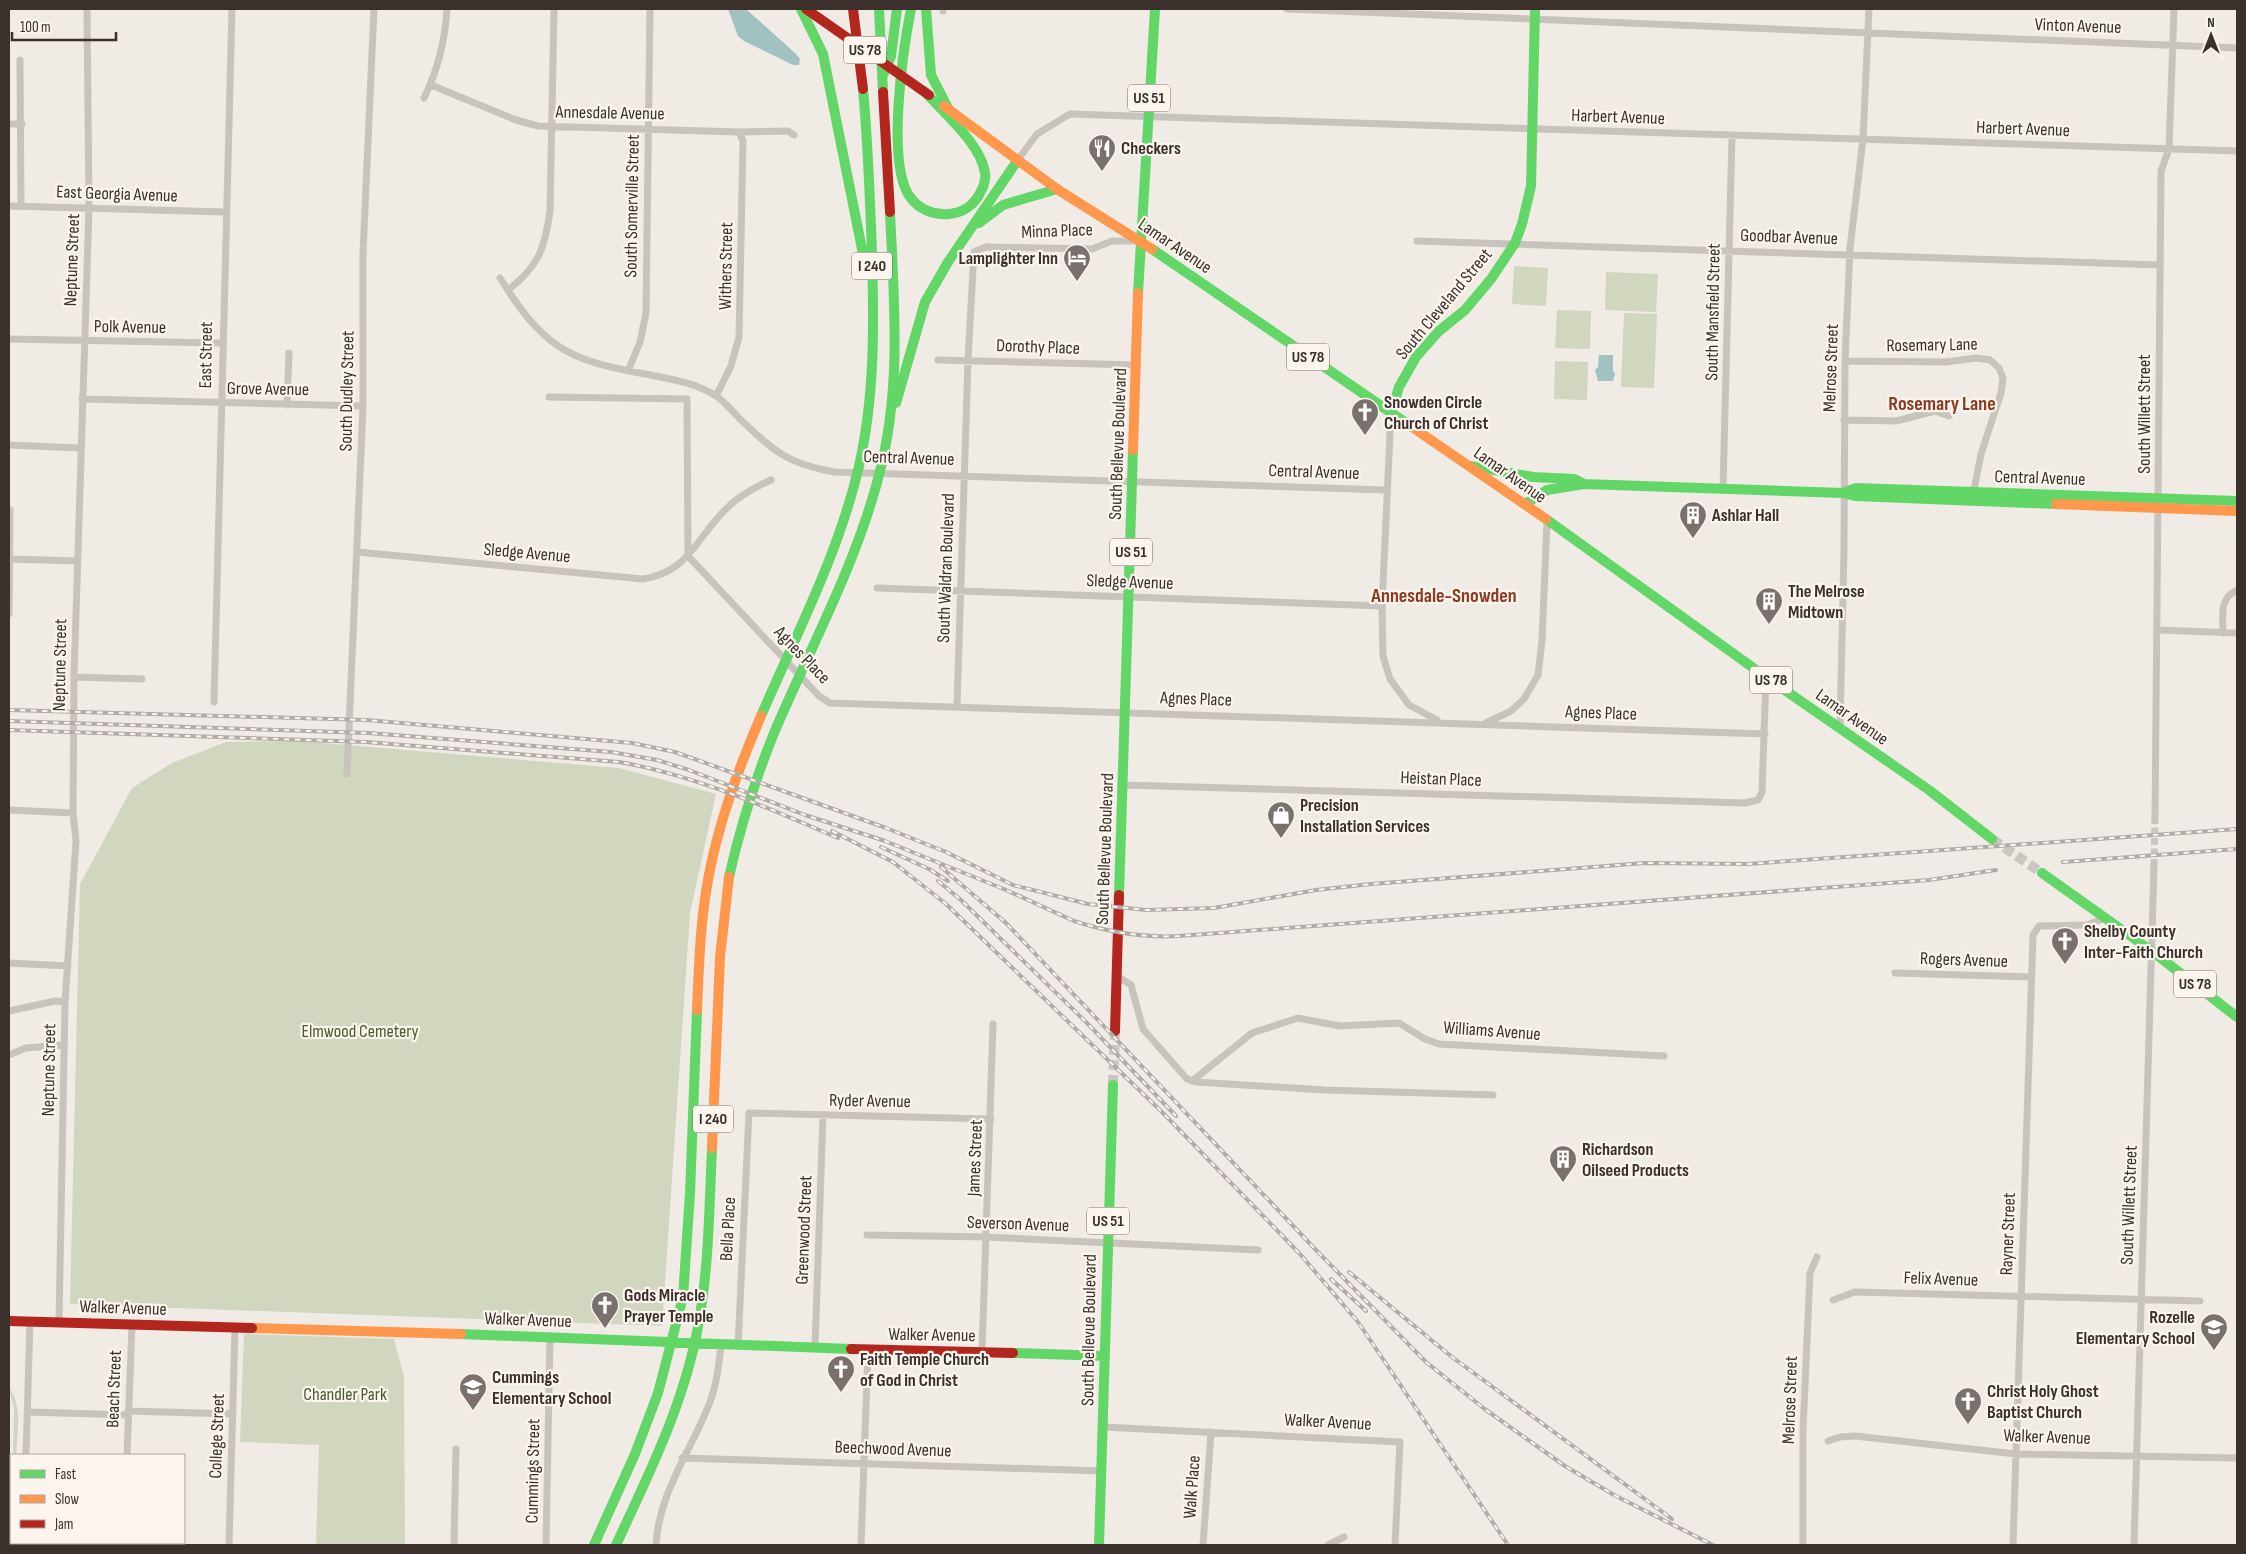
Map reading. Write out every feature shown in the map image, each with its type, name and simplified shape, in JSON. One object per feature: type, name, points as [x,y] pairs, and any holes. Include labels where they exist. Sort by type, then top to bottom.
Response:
[{"type":"main road","points":[[801,9],[824,54],[874,314]]},
{"type":"main road","name":"Lamar Avenue","points":[[806,9],[924,91],[1056,189],[1140,241],[1525,504],[1766,677],[1929,790],[1992,839]]},
{"type":"main road","name":"I 240","points":[[616,1545],[661,1446],[690,1365],[700,1319],[709,1222],[722,936],[726,895],[740,831],[766,756],[812,651],[872,499],[884,451],[895,369],[894,291],[879,9]]},
{"type":"main road","points":[[883,78],[891,56],[897,9]]},
{"type":"main road","points":[[911,9],[900,106],[900,166],[902,180],[908,194],[916,204],[937,215],[949,216],[965,211],[981,195],[986,174],[978,153],[924,91]]},
{"type":"main road","points":[[926,9],[931,75],[949,110]]},
{"type":"main road","name":"South Bellevue Boulevard","points":[[1115,1031],[1138,366],[1140,241],[1155,9]]},
{"type":"main road","name":"I 240","points":[[594,1545],[648,1426],[669,1364],[679,1319],[687,1250],[701,934],[707,887],[720,827],[747,750],[850,500],[864,450],[872,396],[874,314],[868,158],[858,14]]},
{"type":"main road","name":"South Cleveland Street","points":[[1391,412],[1399,387],[1416,357],[1439,330],[1465,310],[1491,279],[1515,243],[1530,194],[1535,14]]},
{"type":"main road","points":[[890,414],[900,395],[925,302],[948,262],[1017,161]]},
{"type":"main road","points":[[971,230],[1003,205],[1056,189]]},
{"type":"main road","name":"Central Avenue","points":[[1470,466],[1513,474],[1574,479],[1584,484]]},
{"type":"main road","name":"Central Avenue","points":[[1525,504],[1557,487],[1574,488],[1584,484],[1843,493],[1856,488],[1973,496],[2158,503],[2237,501]]},
{"type":"main road","name":"Central Avenue","points":[[2158,503],[2174,510],[2237,511]]},
{"type":"main road","name":"US 78","points":[[2042,873],[2153,952],[2237,1017]]},
{"type":"main road","name":"South Bellevue Boulevard","points":[[1099,1545],[1113,1085]]},
{"type":"main road","name":"Walker Avenue","points":[[9,1321],[550,1336],[738,1346],[1105,1356]]},
{"type":"street","name":"Neptune Street","points":[[59,1322],[64,1045],[76,841],[74,813],[74,677],[89,208],[87,9]]},
{"type":"street","name":"East Street","points":[[214,702],[220,403],[232,9]]},
{"type":"street","name":"South Dudley Street","points":[[347,774],[363,406],[363,253],[374,9]]},
{"type":"street","points":[[424,98],[431,85],[445,37],[447,9]]},
{"type":"street","points":[[508,290],[534,266],[546,237],[550,212],[554,9]]},
{"type":"street","name":"South Somerville Street","points":[[628,371],[640,342],[646,313],[650,9]]},
{"type":"street","name":"Vinton Avenue","points":[[1288,9],[1535,14],[1868,33],[2237,48]]},
{"type":"street","name":"Melrose Street","points":[[1840,729],[1844,550],[1845,361],[1850,254],[1863,139],[1869,9]]},
{"type":"street","name":"South Willett Street","points":[[2155,821],[2161,171],[2169,149],[2174,9]]},
{"type":"street","points":[[20,60],[22,124],[21,206]]},
{"type":"street","name":"Annesdale Avenue","points":[[431,85],[516,120],[552,127],[739,132],[788,131],[794,134]]},
{"type":"street","name":"Harbert Avenue","points":[[1017,161],[1037,134],[1070,114],[1148,118],[2237,151]]},
{"type":"street","points":[[9,124],[22,124]]},
{"type":"street","name":"Withers Street","points":[[716,396],[731,366],[739,337],[742,141],[739,132]]},
{"type":"street","name":"South Mansfield Street","points":[[1723,489],[1732,136]]},
{"type":"street","name":"East Georgia Avenue","points":[[9,206],[225,212]]},
{"type":"street","name":"Minna Place","points":[[974,252],[986,247],[1092,249],[1112,240],[1140,241]]},
{"type":"street","name":"Goodbar Avenue","points":[[1416,241],[2160,265]]},
{"type":"street","name":"South Waldran Boulevard","points":[[956,706],[968,360],[974,252]]},
{"type":"street","name":"Central Avenue","points":[[500,278],[539,332],[557,347],[583,360],[628,371],[689,382],[716,396],[769,447],[786,458],[808,467],[835,472],[1386,490]]},
{"type":"street","name":"Polk Avenue","points":[[9,339],[222,343]]},
{"type":"street","points":[[287,405],[289,353]]},
{"type":"street","name":"Rosemary Lane","points":[[1845,361],[1946,362],[1977,358],[1990,360],[1999,368],[2003,378],[2001,392],[1981,454],[1973,496]]},
{"type":"street","name":"Dorothy Place","points":[[938,360],[1138,366]]},
{"type":"street","points":[[549,397],[687,399],[688,556]]},
{"type":"street","name":"Grove Avenue","points":[[82,399],[363,406]]},
{"type":"street","points":[[1844,420],[1896,421],[1935,411],[1949,416]]},
{"type":"street","points":[[1391,412],[1382,606],[1383,656],[1390,679],[1409,705],[1440,722]]},
{"type":"street","points":[[9,446],[80,448]]},
{"type":"street","points":[[688,556],[726,509],[749,490],[771,480]]},
{"type":"street","points":[[9,614],[10,510]]},
{"type":"street","points":[[1485,723],[1511,711],[1524,699],[1538,675],[1542,641],[1547,521]]},
{"type":"street","name":"Sledge Avenue","points":[[357,552],[643,579],[668,573],[688,556]]},
{"type":"street","name":"Agnes Place","points":[[688,556],[819,696],[830,703],[1485,723],[1765,734]]},
{"type":"street","points":[[9,559],[78,561]]},
{"type":"street","name":"Sledge Avenue","points":[[877,588],[1382,606]]},
{"type":"street","points":[[2223,633],[2222,605],[2231,593],[2237,590]]},
{"type":"street","points":[[2158,630],[2237,633]]},
{"type":"street","points":[[74,677],[142,679]]},
{"type":"street","points":[[1765,734],[1766,677]]},
{"type":"street","name":"Heistan Place","points":[[1123,785],[1745,803],[1758,800],[1762,792],[1765,734]]},
{"type":"street","points":[[9,810],[74,813]]},
{"type":"street","name":"South Willett Street","points":[[2134,1545],[2140,1299],[2153,952],[2154,866]]},
{"type":"street","name":"Rayner Street","points":[[2013,1545],[2033,935],[2039,926],[2086,925],[2106,918]]},
{"type":"street","points":[[9,963],[68,966]]},
{"type":"street","name":"Rogers Avenue","points":[[1895,973],[2031,977]]},
{"type":"street","points":[[1117,976],[1131,985],[1143,1029],[1187,1079],[1192,1081],[1325,1090],[1493,1095]]},
{"type":"street","points":[[9,1011],[55,1000],[66,1002]]},
{"type":"street","name":"Williams Avenue","points":[[1192,1081],[1252,1033],[1298,1018],[1340,1026],[1399,1023],[1425,1039],[1439,1044],[1664,1056]]},
{"type":"street","name":"James Street","points":[[982,1352],[993,1024]]},
{"type":"street","points":[[9,1055],[26,1048],[64,1045]]},
{"type":"street","name":"Ryder Avenue","points":[[749,1113],[991,1119]]},
{"type":"street","name":"Bella Place","points":[[738,1346],[749,1113]]},
{"type":"street","name":"Greenwood Street","points":[[815,1347],[822,1115]]},
{"type":"street","name":"Severson Avenue","points":[[867,1235],[987,1237],[1258,1250]]},
{"type":"street","name":"Melrose Street","points":[[1802,1545],[1803,1430],[1810,1273],[1817,1257]]},
{"type":"street","name":"Felix Avenue","points":[[1833,1300],[1855,1292],[2200,1301]]},
{"type":"street","points":[[26,1454],[30,1321]]},
{"type":"street","name":"Beach Street","points":[[127,1454],[132,1325]]},
{"type":"street","name":"College Street","points":[[229,1545],[235,1327]]},
{"type":"street","name":"Cummings Street","points":[[546,1545],[550,1336]]},
{"type":"street","points":[[656,1545],[657,1524],[662,1507],[682,1458],[710,1402],[717,1377],[721,1345]]},
{"type":"street","points":[[861,1545],[868,1350]]},
{"type":"street","points":[[28,1412],[233,1414]]},
{"type":"street","name":"Walker Avenue","points":[[1103,1427],[1400,1442],[1396,1545]]},
{"type":"street","name":"Walk Place","points":[[1203,1545],[1211,1432]]},
{"type":"street","name":"Walker Avenue","points":[[1828,1442],[1840,1437],[1856,1436],[2016,1454],[2237,1458]]},
{"type":"street","points":[[454,1545],[456,1449]]},
{"type":"street","name":"Beechwood Avenue","points":[[682,1458],[1102,1471]]},
{"type":"street","points":[[1328,1545],[1344,1537]]},
{"type":"street","points":[[24,1544],[134,1545]]},
{"type":"green space","points":[[1514,266],[1548,268],[1546,306],[1512,304]]},
{"type":"green space","points":[[1606,272],[1658,274],[1656,312],[1605,310]]},
{"type":"green space","points":[[1557,310],[1591,311],[1590,349],[1555,348]]},
{"type":"green space","points":[[1624,313],[1657,314],[1654,388],[1621,387]]},
{"type":"green space","points":[[1555,361],[1588,362],[1587,400],[1554,399]]},
{"type":"green space","name":"Elmwood Cemetery","points":[[299,741],[619,768],[716,794],[690,913],[662,1326],[70,1304],[80,884],[132,788],[172,763],[226,742]]},
{"type":"green space","name":"Chandler Park","points":[[244,1334],[394,1339],[404,1377],[405,1545],[316,1545],[319,1445],[240,1442]]},
{"type":"green space","points":[[9,1388],[18,1411],[16,1454],[13,1454],[14,1409]]},
{"type":"water","points":[[728,9],[746,9],[795,53],[800,59],[799,65],[793,65],[744,41],[738,36]]},
{"type":"water","points":[[1599,355],[1613,355],[1613,371],[1615,374],[1613,381],[1598,381],[1595,370],[1598,367]]},
{"type":"tunnel","points":[[2154,866],[2155,821]]},
{"type":"tunnel","points":[[1992,839],[2042,873]]},
{"type":"tunnel","points":[[1113,1085],[1115,1031]]},
{"type":"railway","points":[[9,710],[367,720],[632,743],[675,752],[886,828],[946,852],[1013,885],[1088,904],[1146,910],[1214,908],[1316,890],[1371,884],[1645,863],[1748,864],[2237,829]]},
{"type":"railway","points":[[9,721],[368,733],[611,752],[657,760],[689,770],[805,815],[885,841],[1006,890],[1074,921],[1113,931],[1152,936],[1179,936],[1929,880],[1996,870]]},
{"type":"railway","points":[[9,730],[366,742],[619,762],[675,775],[703,784],[758,804],[838,838]]},
{"type":"railway","points":[[832,831],[893,862],[946,904],[1162,1112],[1300,1254],[1358,1322],[1508,1545]]},
{"type":"railway","points":[[881,847],[929,869],[948,881]]},
{"type":"railway","points":[[2063,862],[2237,849]]},
{"type":"railway","points":[[941,867],[1006,923],[1315,1249],[1426,1362],[1486,1410],[1565,1466],[1614,1495],[1713,1545]]},
{"type":"railway","points":[[938,881],[961,900],[1087,1023],[1176,1116]]},
{"type":"railway","points":[[1349,1272],[1452,1357],[1672,1519]]},
{"type":"railway","points":[[1331,1279],[1366,1311]]},
{"type":"traffic: fast","points":[[801,9],[823,54],[866,269]]},
{"type":"traffic: fast","points":[[879,9],[883,92]]},
{"type":"traffic: fast","points":[[884,73],[891,56],[897,9]]},
{"type":"traffic: fast","points":[[911,9],[898,106],[899,159],[903,181],[910,197],[927,211],[937,214],[958,212],[967,208],[975,201],[982,189],[985,175],[982,162],[969,140],[924,91]]},
{"type":"traffic: fast","points":[[926,9],[931,75],[949,110]]},
{"type":"traffic: fast","points":[[1138,293],[1155,9]]},
{"type":"traffic: fast","points":[[1391,413],[1399,387],[1416,357],[1439,331],[1465,310],[1491,279],[1515,243],[1522,224],[1531,186],[1535,9]]},
{"type":"traffic: fast","points":[[761,716],[816,593],[840,530],[859,466],[864,440],[871,387],[873,306],[870,190],[863,89]]},
{"type":"traffic: fast","points":[[896,403],[925,302],[948,262],[1017,161]]},
{"type":"traffic: fast","points":[[979,223],[1003,205],[1057,189]]},
{"type":"traffic: fast","points":[[729,877],[748,804],[767,751],[845,574],[858,541],[879,475],[886,443],[894,377],[895,344],[890,212]]},
{"type":"traffic: fast","points":[[1152,249],[1412,427]]},
{"type":"traffic: fast","points":[[1119,895],[1133,450]]},
{"type":"traffic: fast","points":[[1470,466],[1533,477],[1574,479],[1584,484]]},
{"type":"traffic: fast","points":[[1525,504],[1547,490],[1584,484],[1843,493],[1855,496],[2056,504]]},
{"type":"traffic: fast","points":[[1843,493],[1856,488],[2237,501]]},
{"type":"traffic: fast","points":[[1546,519],[1766,677],[1929,790],[1992,839]]},
{"type":"traffic: fast","points":[[2042,873],[2153,952],[2237,1017]]},
{"type":"traffic: fast","points":[[594,1545],[635,1454],[658,1393],[683,1297],[690,1193],[697,1010]]},
{"type":"traffic: fast","points":[[1099,1545],[1113,1085]]},
{"type":"traffic: fast","points":[[616,1545],[662,1443],[690,1364],[704,1290],[712,1148]]},
{"type":"traffic: fast","points":[[461,1334],[851,1349]]},
{"type":"traffic: fast","points":[[1013,1353],[1105,1356]]},
{"type":"traffic: slow","points":[[944,106],[1057,189],[1152,249]]},
{"type":"traffic: slow","points":[[1133,450],[1138,293]]},
{"type":"traffic: slow","points":[[1412,427],[1546,519]]},
{"type":"traffic: slow","points":[[2056,504],[2237,511]]},
{"type":"traffic: slow","points":[[697,1010],[705,896],[712,859],[744,756],[761,716]]},
{"type":"traffic: slow","points":[[712,1148],[720,957],[729,877]]},
{"type":"traffic: slow","points":[[252,1328],[461,1334]]},
{"type":"traffic: jam","points":[[806,9],[929,95]]},
{"type":"traffic: jam","points":[[853,9],[863,89]]},
{"type":"traffic: jam","points":[[883,92],[890,212]]},
{"type":"traffic: jam","points":[[1115,1031],[1119,895]]},
{"type":"traffic: jam","points":[[9,1321],[252,1328]]},
{"type":"traffic: jam","points":[[851,1349],[1013,1353]]},
{"type":"place","name":"Checkers","points":[[1102,172]]},
{"type":"place","name":"Lamplighter Inn","points":[[1077,282]]},
{"type":"place","name":"Snowden Circle Church of Christ","points":[[1365,436]]},
{"type":"place","name":"Ashlar Hall","points":[[1693,539]]},
{"type":"place","name":"The Melrose Midtown","points":[[1769,625]]},
{"type":"place","name":"Precision Installation Services","points":[[1281,839]]},
{"type":"place","name":"Shelby County Inter-Faith Church","points":[[2065,965]]},
{"type":"place","name":"Richardson Oilseed Products","points":[[1563,1183]]},
{"type":"place","name":"Gods Miracle Prayer Temple","points":[[605,1329]]},
{"type":"place","name":"Rozelle Elementary School","points":[[2214,1351]]},
{"type":"place","name":"Faith Temple Church of God in Christ","points":[[841,1393]]},
{"type":"place","name":"Cummings Elementary School","points":[[473,1411]]},
{"type":"place","name":"Christ Holy Ghost Baptist Church","points":[[1968,1425]]},
{"type":"district","name":"Rosemary Lane","points":[[1942,404]]},
{"type":"district","name":"Annesdale-Snowden","points":[[1444,596]]}]
